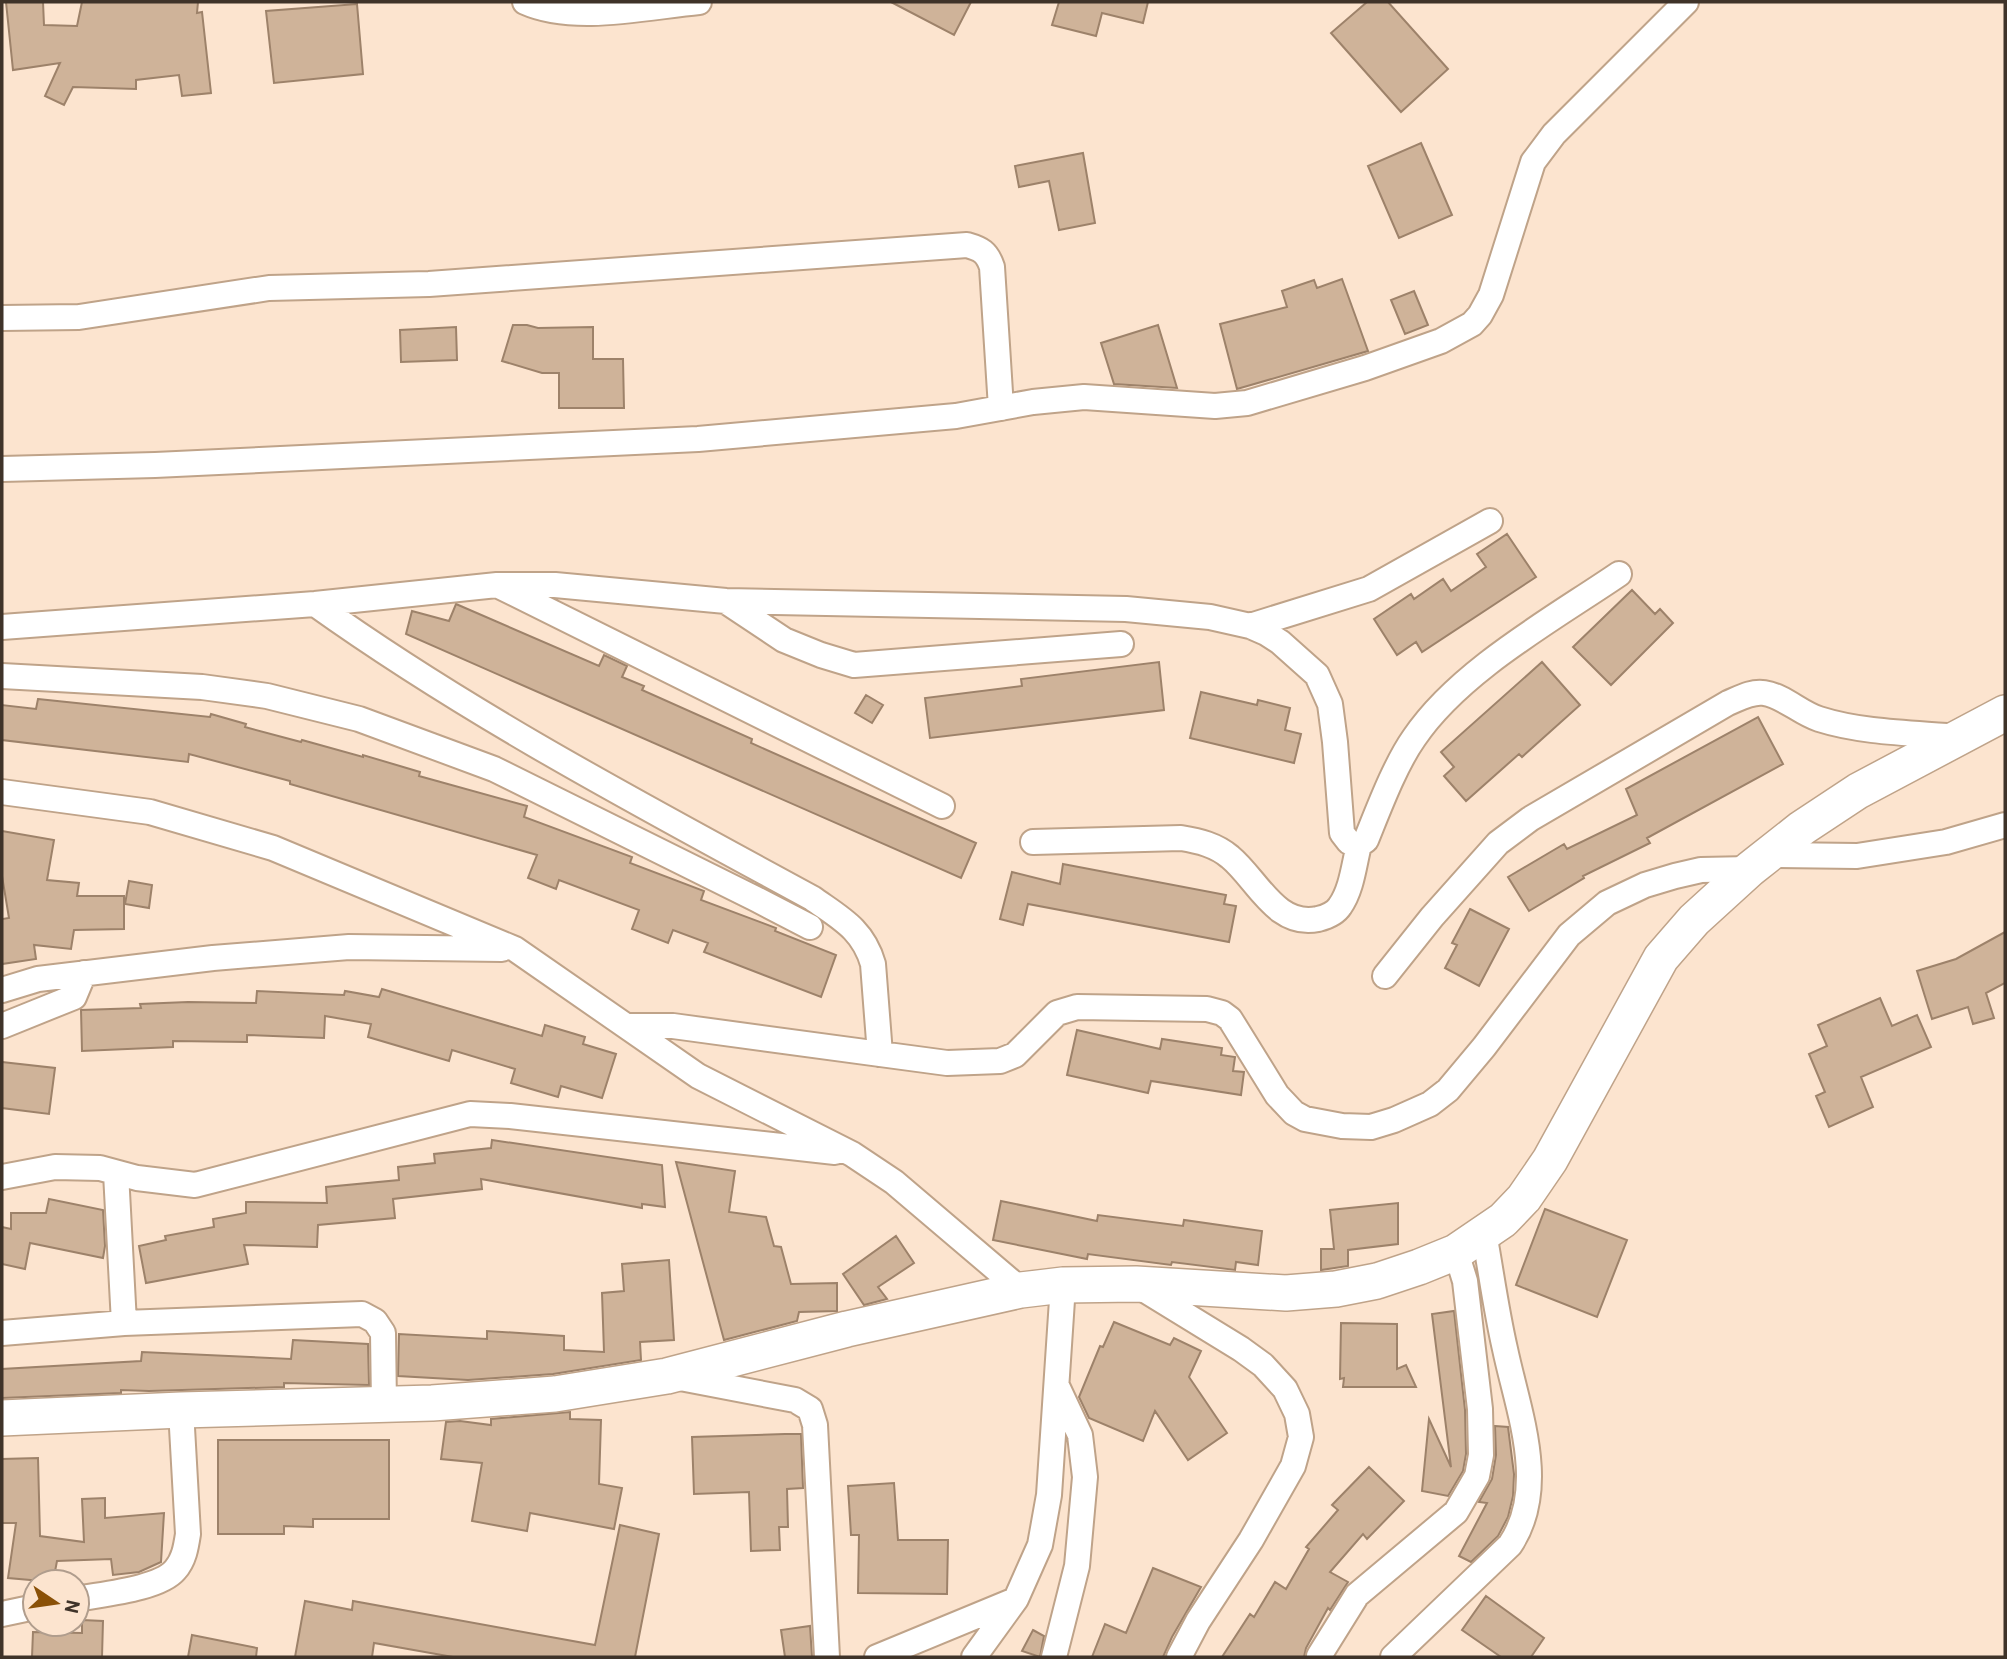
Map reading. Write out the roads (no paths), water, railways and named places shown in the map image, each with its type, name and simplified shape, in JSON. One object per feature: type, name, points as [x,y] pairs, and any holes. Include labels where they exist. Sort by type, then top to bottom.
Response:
[{"type":"street","points":[[525,2],[539,8],[583,14],[699,2]]},
{"type":"street","points":[[2,469],[155,465],[698,439],[956,416],[1084,397],[1215,406],[1247,403],[1441,341],[1472,324],[1480,316],[1491,295],[1533,162],[1554,134],[1686,2]]},
{"type":"street","points":[[2,318],[79,317],[269,288],[429,284],[967,245],[988,254],[992,267],[1001,408]]},
{"type":"street","points":[[1250,626],[1369,589],[1490,521]]},
{"type":"street","points":[[1033,842],[1181,838],[1197,840],[1230,857],[1282,911],[1296,919],[1308,920],[1328,916],[1340,906],[1346,894],[1359,845],[1366,839],[1414,738],[1440,707],[1489,662],[1619,575]]},
{"type":"street","points":[[2,627],[315,604],[498,585],[555,585],[726,601],[1126,609],[1210,617],[1250,626],[1280,642],[1317,675],[1330,704],[1342,833],[1349,842],[1359,845]]},
{"type":"street","points":[[498,585],[942,806]]},
{"type":"street","points":[[726,601],[784,640],[854,665],[1121,644]]},
{"type":"street","points":[[315,604],[368,642],[560,760],[812,898],[849,924],[861,935],[873,964],[880,1054]]},
{"type":"street","points":[[2,676],[202,687],[267,696],[359,719],[494,769],[810,928]]},
{"type":"street","points":[[1385,976],[1432,917],[1499,843],[1530,819],[1728,703],[1752,693],[1765,693],[1805,714],[1856,727],[1960,737]]},
{"type":"street","points":[[2,1418],[384,1405],[555,1394],[667,1376],[847,1329],[1021,1290],[1063,1285],[1136,1284],[1286,1293],[1336,1289],[1377,1281],[1470,1243],[1503,1220],[1524,1198],[1550,1160],[1661,958],[1694,920],[1802,828],[1858,791],[2005,713]]},
{"type":"street","points":[[2,792],[150,812],[273,848],[515,949],[698,1076],[852,1154],[894,1182],[1021,1290]]},
{"type":"street","points":[[628,1026],[673,1026],[947,1063],[989,1063],[1015,1055],[1057,1013],[1077,1007],[1207,1009],[1230,1019],[1277,1095],[1294,1113],[1318,1123],[1371,1127],[1413,1114],[1448,1090],[1569,936],[1607,903],[1645,885],[1701,870],[1759,862],[1857,856],[1946,842],[2005,825]]},
{"type":"street","points":[[2,990],[38,979],[213,958],[349,947],[515,949]]},
{"type":"street","points":[[2,1026],[74,997],[84,974]]},
{"type":"street","points":[[2,1177],[55,1167],[100,1168],[173,1184],[195,1185],[470,1114],[510,1116],[852,1154]]},
{"type":"street","points":[[116,1172],[124,1323]]},
{"type":"street","points":[[1320,1656],[1357,1595],[1456,1512],[1477,1476],[1481,1455],[1480,1409],[1465,1281],[1470,1243]]},
{"type":"street","points":[[1393,1657],[1510,1545],[1518,1533],[1527,1507],[1527,1450],[1504,1348],[1470,1243]]},
{"type":"street","points":[[1136,1284],[1263,1365],[1285,1389],[1297,1415],[1301,1437],[1293,1466],[1251,1540],[1198,1621],[1180,1657]]},
{"type":"street","points":[[974,1657],[1016,1599],[1040,1545],[1046,1518],[1063,1285]]},
{"type":"street","points":[[2,1333],[124,1323],[355,1314],[369,1316],[383,1333],[384,1405]]},
{"type":"street","points":[[667,1376],[795,1400],[810,1409],[815,1425],[827,1657]]},
{"type":"street","points":[[1054,1657],[1077,1566],[1085,1477],[1080,1435],[1056,1386]]},
{"type":"street","points":[[91,1596],[161,1580],[175,1570],[185,1552],[188,1534],[181,1410]]},
{"type":"street","points":[[877,1657],[1016,1599]]},
{"type":"street","points":[[2,1614],[21,1610]]}]
